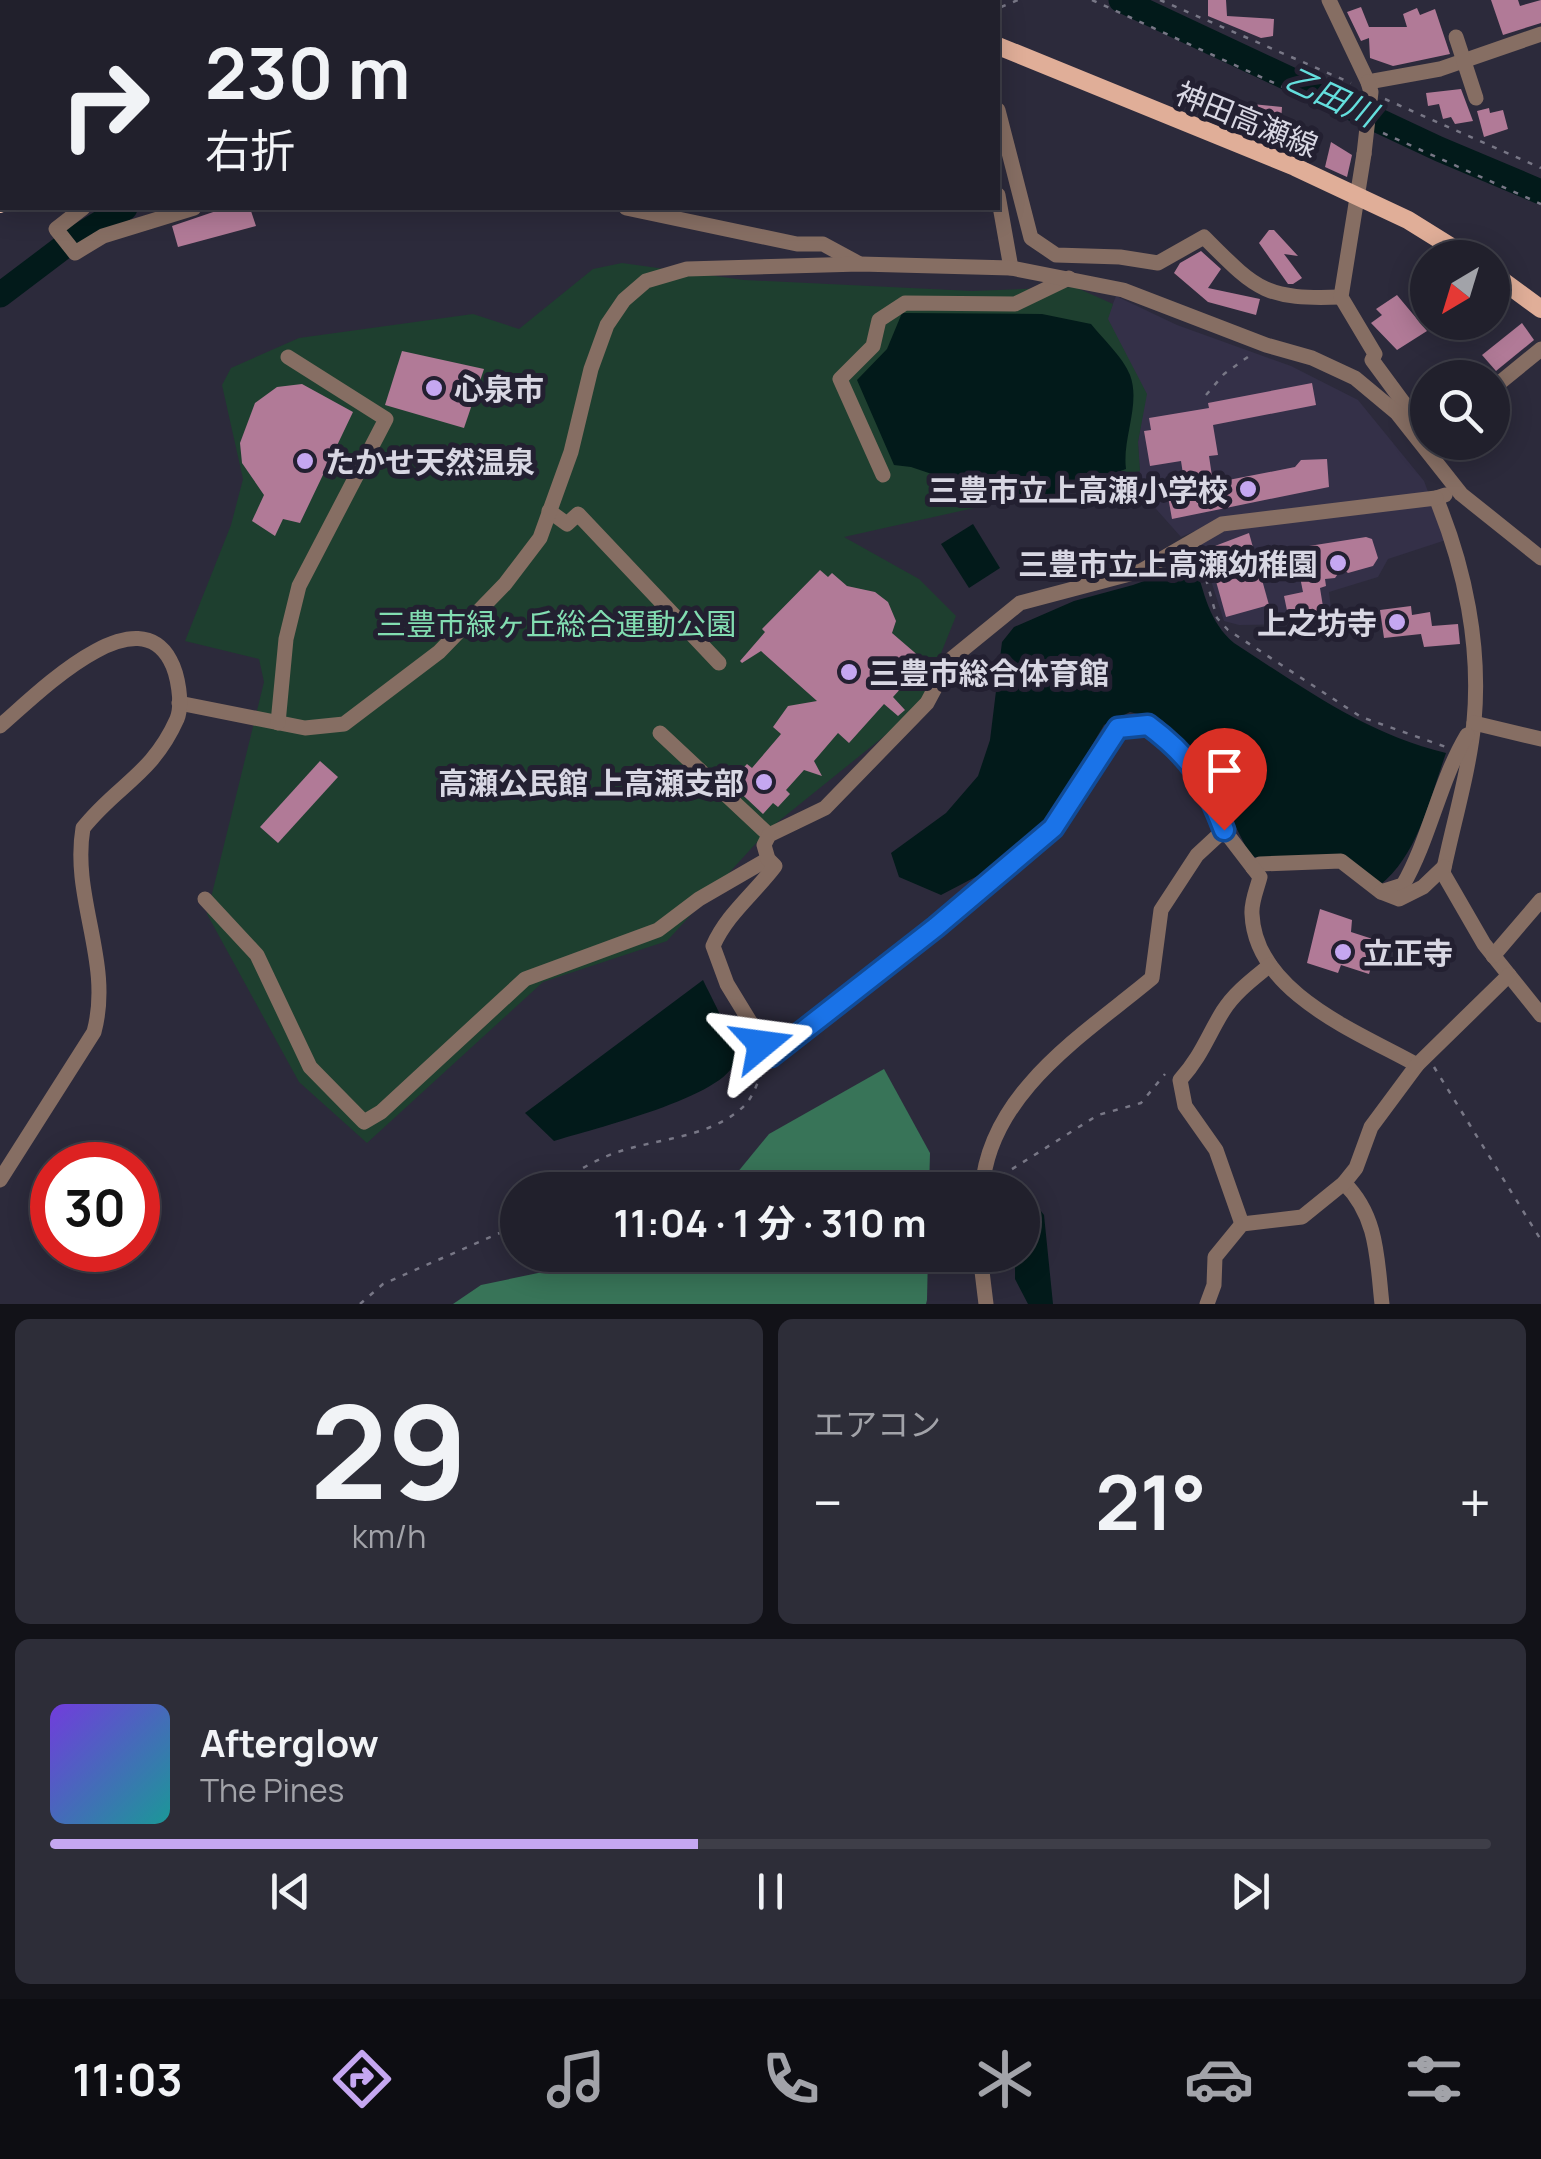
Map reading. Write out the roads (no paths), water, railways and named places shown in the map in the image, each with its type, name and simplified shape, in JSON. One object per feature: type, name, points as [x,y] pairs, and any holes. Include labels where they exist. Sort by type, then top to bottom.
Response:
[{"type":"main road","name":"神田高瀬線","points":[[1000,47],[1356,195],[1440,240]]},
{"type":"main road","points":[[1510,286],[1541,309]]},
{"type":"street","points":[[1329,0],[1369,87],[1364,154],[1341,297],[1376,354],[1372,360],[1410,409]]},
{"type":"street","points":[[1369,87],[1440,69],[1541,34]]},
{"type":"street","points":[[1456,37],[1476,98]]},
{"type":"street","points":[[1000,118],[1031,238],[1056,255],[1120,257],[1158,263],[1204,237],[1253,286],[1294,299],[1341,297]]},
{"type":"street","points":[[1000,207],[1010,268]]},
{"type":"street","points":[[81,210],[56,229],[75,253],[103,236],[188,210]]},
{"type":"street","points":[[636,210],[797,244],[823,244],[860,264]]},
{"type":"street","points":[[179,703],[305,728],[344,724],[439,652],[506,584],[540,538],[606,325],[624,300],[646,281],[688,269],[860,264],[1010,268],[1124,290],[1266,345],[1312,358],[1355,378],[1397,413],[1458,490],[1541,558]]},
{"type":"street","points":[[883,475],[840,380],[873,346],[879,320],[906,303],[1015,304],[1069,278]]},
{"type":"street","points":[[1510,374],[1541,349]]},
{"type":"street","points":[[278,723],[286,639],[299,586],[386,419],[288,358]]},
{"type":"street","points":[[1441,460],[1458,490]]},
{"type":"street","points":[[1422,1060],[1339,1021],[1293,990],[1270,965],[1254,934],[1251,910],[1260,876],[1224,830],[1210,793],[1191,760],[1148,725],[1118,728],[1053,828],[936,927],[771,1056],[727,984],[713,946],[723,922],[756,891],[775,866],[768,860],[764,845],[769,836],[826,808],[928,703],[950,660],[1020,603],[1141,570],[1222,524],[1436,498],[1458,490]]},
{"type":"street","points":[[1436,498],[1457,548],[1467,592],[1473,657],[1474,723],[1443,872],[1493,956],[1541,1015]]},
{"type":"street","points":[[550,511],[566,524],[578,514],[719,663]]},
{"type":"street","points":[[0,726],[81,660],[126,638],[145,639],[158,645],[170,660],[179,715],[156,757],[83,828],[80,869],[99,964],[99,1013],[94,1032],[0,1180]]},
{"type":"street","points":[[1474,723],[1541,740]]},
{"type":"street","points":[[1381,892],[1402,885],[1422,853],[1457,751],[1474,723]]},
{"type":"street","points":[[660,733],[769,836]]},
{"type":"street","points":[[987,1172],[998,1136],[1032,1078],[1152,978],[1161,910],[1197,855],[1224,830]]},
{"type":"street","points":[[205,900],[256,955],[310,1066],[364,1122],[381,1112],[525,979],[658,930],[699,900],[768,860]]},
{"type":"street","points":[[1253,868],[1260,864],[1341,862],[1381,892],[1399,898],[1422,887],[1444,867]]},
{"type":"street","points":[[1493,956],[1541,900]]},
{"type":"street","points":[[1242,1224],[1216,1150],[1185,1106],[1180,1080],[1202,1054],[1223,1011],[1238,991],[1270,965]]},
{"type":"street","points":[[1207,1304],[1214,1285],[1215,1256],[1242,1224],[1302,1216],[1344,1182],[1356,1168],[1372,1127],[1422,1060],[1509,975]]},
{"type":"street","points":[[1344,1182],[1356,1195],[1374,1231],[1382,1304]]},
{"type":"street","points":[[982,1272],[986,1304]]},
{"type":"waterway","name":"乙田川","points":[[1121,0],[1439,149],[1541,192]]},
{"type":"waterway","name":"乙田川","points":[[0,295],[74,239],[122,210]]},
{"type":"place","name":"心泉市","points":[[434,388]]},
{"type":"place","name":"たかせ天然温泉","points":[[305,461]]},
{"type":"place","name":"三豊市立上高瀬小学校","points":[[1248,489]]},
{"type":"place","name":"三豊市立上高瀬幼稚園","points":[[1338,563]]},
{"type":"place","name":"上之坊寺","points":[[1397,622]]},
{"type":"place","name":"三豊市総合体育館","points":[[849,672]]},
{"type":"place","name":"高瀬公民館 上高瀬支部","points":[[764,782]]},
{"type":"place","name":"立正寺","points":[[1343,952]]},
{"type":"park label","name":"三豊市緑ヶ丘総合運動公園","points":[[556,623]]}]
